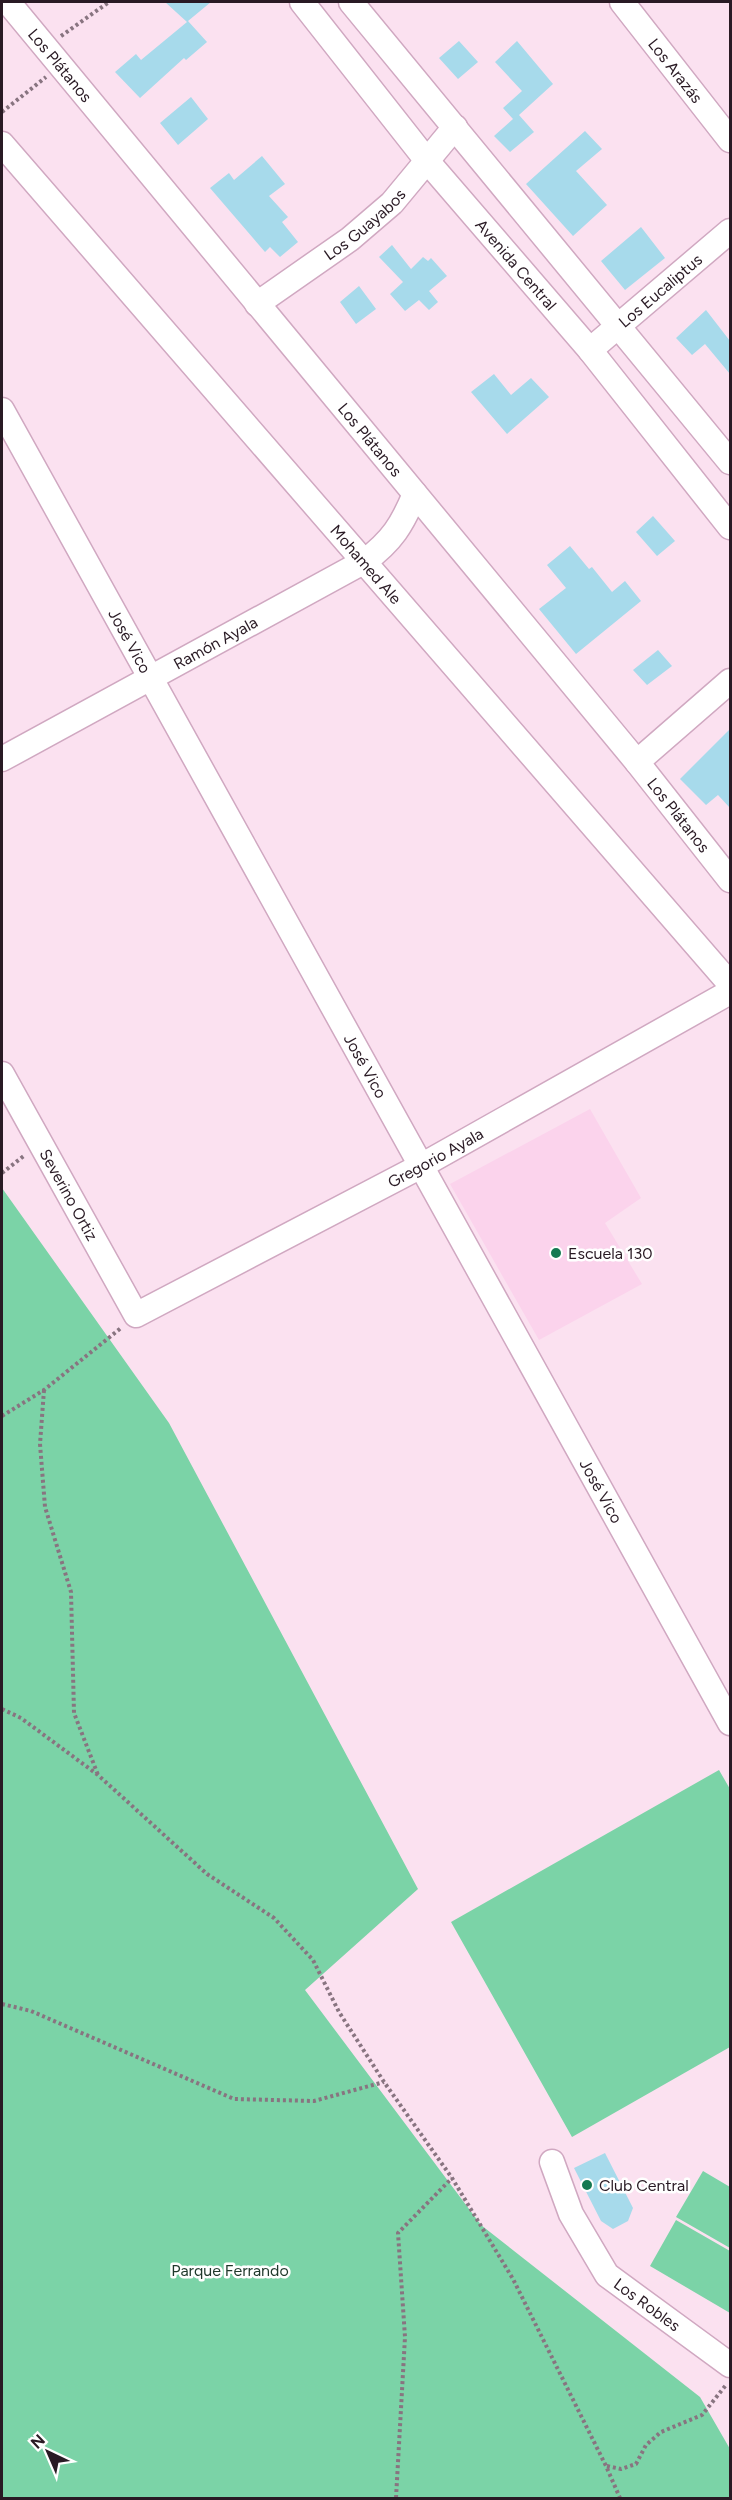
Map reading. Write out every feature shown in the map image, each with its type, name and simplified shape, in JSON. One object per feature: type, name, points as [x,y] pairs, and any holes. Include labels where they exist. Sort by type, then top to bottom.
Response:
[{"type":"street","name":"Los Plátanos","points":[[8,2],[637,762],[730,880]]},
{"type":"street","name":"Avenida Central","points":[[302,2],[428,162],[590,350],[730,527]]},
{"type":"street","points":[[351,2],[730,462]]},
{"type":"street","name":"Los Arazás","points":[[622,2],[730,140]]},
{"type":"street","name":"Los Guayabos","points":[[257,304],[350,239],[392,203],[455,127]]},
{"type":"street","name":"Mohamed Ale","points":[[2,144],[730,984]]},
{"type":"street","name":"Los Eucaliptus","points":[[590,350],[730,231]]},
{"type":"street","name":"José Vico","points":[[2,410],[730,1723]]},
{"type":"street","name":"Ramón Ayala","points":[[2,759],[150,676],[365,561],[387,545],[404,522],[415,494]]},
{"type":"street","points":[[637,762],[730,681]]},
{"type":"street","name":"Gregorio Ayala","points":[[136,1315],[420,1166],[730,992]]},
{"type":"street","name":"Severino Ortiz","points":[[2,1074],[136,1315]]},
{"type":"street","name":"Los Robles","points":[[552,2162],[571,2214],[607,2275],[730,2365]]},
{"type":"path","points":[[44,48],[109,2]]},
{"type":"path","points":[[2,112],[60,67]]},
{"type":"path","points":[[2,1173],[41,1145]]},
{"type":"path","points":[[2,1416],[44,1390],[136,1315]]},
{"type":"path","points":[[44,1390],[40,1444],[45,1507],[71,1592],[74,1713],[98,1775]]},
{"type":"path","points":[[2,1709],[21,1718],[98,1775],[207,1874],[274,1918],[313,1960],[339,2012],[384,2082],[452,2178],[513,2279],[606,2466],[620,2499]]},
{"type":"path","points":[[2,2004],[31,2011],[234,2099],[314,2101],[384,2082]]},
{"type":"path","points":[[396,2499],[405,2337],[398,2233],[452,2178]]},
{"type":"path","points":[[606,2466],[621,2469],[636,2464],[646,2445],[661,2432],[702,2415],[730,2380]]},
{"type":"shaded area","name":"Escuela 130","points":[[590,1109],[641,1198],[605,1223],[642,1284],[539,1340],[450,1184]]},
{"type":"green space","name":"Parque Ferrando","points":[[2,1188],[169,1423],[418,1889],[305,1990],[481,2225],[700,2397],[730,2449],[730,2498],[2,2498]]},
{"type":"green space","points":[[719,1770],[730,1789],[730,2047],[572,2137],[451,1922]]},
{"type":"green space","points":[[703,2171],[730,2187],[730,2248],[676,2217]]},
{"type":"green space","points":[[676,2220],[730,2251],[730,2313],[650,2266]]},
{"type":"building","points":[[165,2],[211,2],[188,21],[207,42],[186,60],[184,58],[140,98],[115,72],[136,54],[141,60],[187,22]]},
{"type":"building","points":[[459,41],[478,62],[458,79],[439,58]]},
{"type":"building","points":[[517,41],[553,84],[519,115],[534,132],[510,152],[494,136],[513,119],[503,108],[522,91],[495,62]]},
{"type":"building","points":[[191,97],[208,119],[178,145],[160,123]]},
{"type":"building","points":[[585,131],[602,149],[576,171],[607,205],[573,236],[526,184]]},
{"type":"building","points":[[262,156],[285,184],[269,196],[288,217],[282,222],[298,242],[280,257],[270,247],[265,252],[210,188],[229,173],[234,180]]},
{"type":"building","points":[[641,227],[665,258],[625,290],[601,261]]},
{"type":"building","points":[[392,245],[411,269],[423,257],[428,261],[431,258],[447,276],[429,291],[438,302],[429,310],[419,300],[405,311],[390,294],[403,282],[379,257]]},
{"type":"building","points":[[359,286],[376,309],[356,324],[340,302]]},
{"type":"building","points":[[706,310],[730,341],[730,374],[705,344],[692,355],[676,338]]},
{"type":"building","points":[[494,374],[511,395],[531,378],[549,397],[507,434],[471,392]]},
{"type":"building","points":[[653,516],[675,541],[657,556],[636,532]]},
{"type":"building","points":[[570,546],[589,569],[592,567],[612,592],[625,581],[641,601],[576,654],[539,609],[566,588],[547,565]]},
{"type":"building","points":[[658,650],[672,666],[647,685],[633,670]]},
{"type":"building","points":[[730,729],[730,808],[718,795],[706,805],[680,779]]},
{"type":"building","points":[[605,2153],[633,2208],[628,2221],[613,2229],[601,2221],[574,2168]]},
{"type":"place","name":"Escuela 130","points":[[556,1253]]},
{"type":"place","name":"Club Central","points":[[587,2185]]}]
